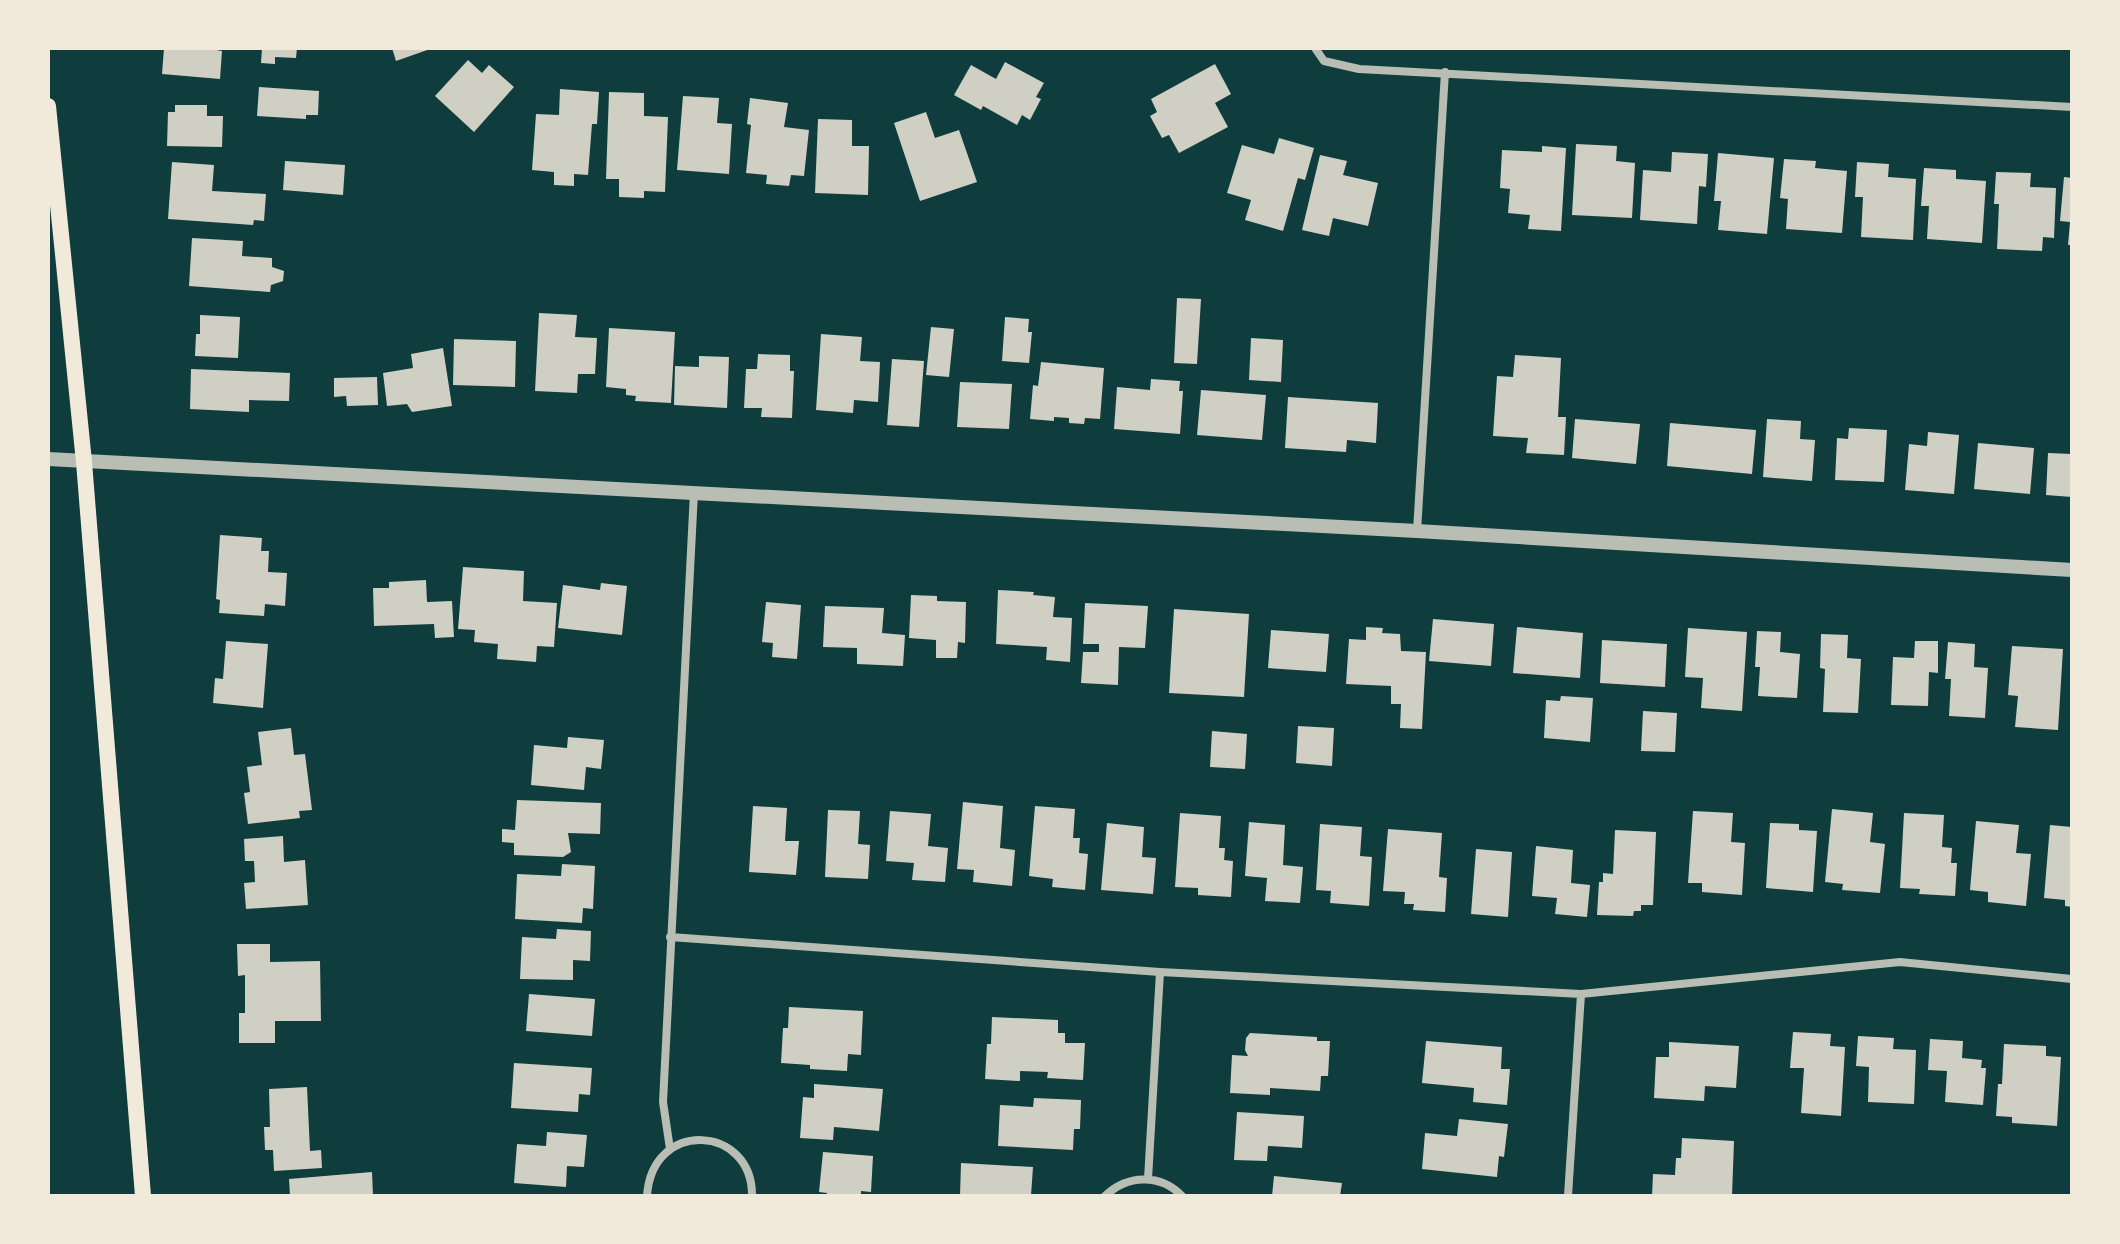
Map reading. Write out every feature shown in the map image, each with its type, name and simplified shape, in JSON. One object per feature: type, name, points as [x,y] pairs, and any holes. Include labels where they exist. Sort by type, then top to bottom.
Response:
[{"type":"main road","points":[[48,106],[84,462],[143,1196]]},
{"type":"street","points":[[1315,48],[1324,61],[1359,69],[2072,107]]},
{"type":"street","points":[[1417,531],[1445,72]]},
{"type":"street","points":[[48,459],[1417,531],[2072,570]]},
{"type":"street","points":[[670,1149],[663,1102],[694,492]]},
{"type":"street","points":[[670,937],[1160,972],[1581,994],[1900,962],[2072,979]]},
{"type":"street","points":[[1148,1179],[1160,972]]},
{"type":"street","points":[[1568,1196],[1581,994]]},
{"type":"street","points":[[647,1196],[649,1177],[657,1161],[670,1149],[687,1141],[706,1140],[724,1146],[740,1158],[749,1174],[752,1196]]},
{"type":"street","points":[[1105,1196],[1130,1180],[1148,1179],[1164,1183],[1182,1196]]},
{"type":"building","points":[[164,48],[222,51],[220,79],[162,74]]},
{"type":"building","points":[[262,48],[297,48],[296,58],[275,57],[275,64],[261,63]]},
{"type":"building","points":[[392,48],[433,48],[396,61]]},
{"type":"building","points":[[468,60],[482,73],[489,65],[514,87],[474,132],[435,96]]},
{"type":"building","points":[[1005,62],[1044,83],[1036,97],[1041,99],[1030,120],[1022,115],[1017,125],[983,106],[981,110],[954,95],[971,65],[996,79]]},
{"type":"building","points":[[1215,64],[1231,94],[1215,103],[1228,127],[1179,153],[1169,135],[1162,138],[1150,116],[1157,112],[1151,99]]},
{"type":"building","points":[[259,87],[319,91],[318,115],[306,115],[306,119],[257,116]]},
{"type":"building","points":[[560,89],[599,92],[597,124],[592,124],[588,175],[574,174],[574,186],[554,185],[554,172],[532,170],[536,114],[559,115]]},
{"type":"building","points":[[609,92],[644,93],[644,116],[668,117],[665,192],[644,191],[644,198],[619,197],[619,179],[606,179]]},
{"type":"building","points":[[683,96],[719,98],[717,123],[732,124],[729,174],[677,170]]},
{"type":"building","points":[[750,98],[788,103],[784,127],[809,130],[804,176],[791,175],[789,186],[766,184],[767,175],[746,173],[751,125],[747,124]]},
{"type":"building","points":[[175,105],[207,105],[207,116],[223,116],[222,147],[167,146],[168,112],[175,112]]},
{"type":"building","points":[[926,112],[935,138],[959,130],[977,182],[920,201],[894,123]]},
{"type":"building","points":[[818,119],[852,120],[852,146],[869,146],[868,195],[815,193]]},
{"type":"building","points":[[1279,138],[1314,148],[1305,180],[1298,178],[1283,231],[1245,220],[1251,200],[1227,193],[1242,145],[1274,154]]},
{"type":"building","points":[[1576,144],[1617,146],[1616,161],[1635,163],[1632,218],[1572,215]]},
{"type":"building","points":[[1542,146],[1566,148],[1561,231],[1528,229],[1530,215],[1508,213],[1510,189],[1500,188],[1502,150],[1542,152]]},
{"type":"building","points":[[1672,152],[1708,154],[1706,187],[1699,186],[1697,224],[1640,220],[1643,170],[1671,172]]},
{"type":"building","points":[[1718,153],[1774,158],[1767,234],[1718,230],[1721,201],[1714,201]]},
{"type":"building","points":[[1320,155],[1347,161],[1343,175],[1378,183],[1368,226],[1333,218],[1329,236],[1302,230]]},
{"type":"building","points":[[1784,159],[1816,161],[1815,168],[1847,171],[1842,233],[1786,229],[1788,199],[1780,198]]},
{"type":"building","points":[[285,161],[345,165],[343,195],[283,190]]},
{"type":"building","points":[[172,162],[214,165],[212,191],[266,194],[264,221],[254,220],[253,225],[168,219]]},
{"type":"building","points":[[1857,162],[1889,164],[1888,177],[1916,179],[1913,240],[1861,237],[1863,197],[1855,197]]},
{"type":"building","points":[[1924,168],[1956,170],[1956,179],[1986,181],[1982,243],[1927,239],[1929,206],[1921,206]]},
{"type":"building","points":[[1996,172],[2031,173],[2030,187],[2056,188],[2054,238],[2043,237],[2042,251],[1997,249],[1999,204],[1994,204]]},
{"type":"building","points":[[2064,177],[2072,178],[2072,245],[2068,245],[2070,222],[2060,221]]},
{"type":"building","points":[[192,238],[243,241],[242,256],[272,258],[272,267],[284,271],[283,281],[271,285],[270,292],[189,286]]},
{"type":"building","points":[[1177,298],[1201,299],[1197,364],[1174,363]]},
{"type":"building","points":[[539,313],[577,315],[575,337],[597,338],[595,374],[578,374],[577,393],[535,391]]},
{"type":"building","points":[[200,315],[240,317],[238,358],[195,356]]},
{"type":"building","points":[[1005,317],[1029,319],[1028,332],[1032,332],[1029,363],[1002,361]]},
{"type":"building","points":[[931,327],[954,329],[949,377],[926,375]]},
{"type":"building","points":[[609,328],[675,332],[671,403],[635,401],[636,396],[626,395],[626,389],[606,387]]},
{"type":"building","points":[[821,334],[862,337],[860,361],[880,362],[878,402],[854,400],[853,413],[816,410]]},
{"type":"building","points":[[1251,338],[1283,340],[1281,382],[1249,380]]},
{"type":"building","points":[[454,339],[516,341],[515,387],[453,385]]},
{"type":"building","points":[[443,348],[452,406],[412,412],[407,404],[387,406],[383,373],[413,368],[411,354]]},
{"type":"building","points":[[758,354],[790,355],[790,371],[794,371],[792,418],[761,417],[762,408],[744,408],[746,369],[757,369]]},
{"type":"building","points":[[1515,355],[1561,358],[1558,417],[1566,417],[1564,455],[1526,453],[1528,438],[1493,436],[1497,376],[1513,377]]},
{"type":"building","points":[[699,356],[729,357],[727,408],[674,405],[675,366],[699,367]]},
{"type":"building","points":[[892,359],[924,361],[919,427],[887,425]]},
{"type":"building","points":[[1041,362],[1104,368],[1100,419],[1085,418],[1084,424],[1069,423],[1069,418],[1054,417],[1054,421],[1030,419],[1033,385],[1038,386]]},
{"type":"building","points":[[191,369],[290,373],[289,401],[249,400],[249,412],[190,409]]},
{"type":"building","points":[[377,377],[378,405],[347,406],[346,396],[334,397],[334,378]]},
{"type":"building","points":[[1151,379],[1180,381],[1179,391],[1183,391],[1180,434],[1114,429],[1117,387],[1150,390]]},
{"type":"building","points":[[960,382],[1012,384],[1009,429],[957,427]]},
{"type":"building","points":[[1201,390],[1266,395],[1262,440],[1197,435]]},
{"type":"building","points":[[1288,397],[1378,403],[1376,443],[1347,440],[1346,452],[1285,448]]},
{"type":"building","points":[[1575,419],[1640,424],[1636,464],[1572,458]]},
{"type":"building","points":[[1767,419],[1801,421],[1800,439],[1815,440],[1812,481],[1763,477]]},
{"type":"building","points":[[1670,423],[1756,430],[1752,474],[1667,466]]},
{"type":"building","points":[[1849,428],[1887,430],[1884,482],[1835,480],[1837,438],[1848,439]]},
{"type":"building","points":[[1928,432],[1959,435],[1954,494],[1905,490],[1909,444],[1927,446]]},
{"type":"building","points":[[1978,443],[2034,448],[2030,494],[1974,489]]},
{"type":"building","points":[[2048,453],[2072,454],[2072,497],[2046,495]]},
{"type":"building","points":[[220,535],[262,538],[261,551],[269,551],[268,572],[287,573],[285,606],[265,604],[264,616],[219,613],[220,600],[216,599]]},
{"type":"building","points":[[463,567],[524,571],[523,601],[557,603],[554,647],[537,646],[536,662],[497,659],[498,644],[474,642],[475,630],[458,629]]},
{"type":"building","points":[[426,580],[427,602],[452,601],[454,637],[435,638],[434,624],[374,626],[373,588],[389,588],[389,582]]},
{"type":"building","points":[[601,583],[627,586],[622,635],[558,628],[563,585],[600,590]]},
{"type":"building","points":[[998,590],[1034,592],[1033,595],[1055,597],[1053,617],[1072,618],[1070,662],[1046,660],[1047,647],[996,644]]},
{"type":"building","points":[[911,595],[937,596],[937,601],[966,602],[965,643],[958,642],[957,658],[936,658],[936,640],[909,638]]},
{"type":"building","points":[[766,602],[801,605],[797,659],[772,657],[773,643],[762,642]]},
{"type":"building","points":[[1085,603],[1148,606],[1145,648],[1119,647],[1118,685],[1081,683],[1083,652],[1099,652],[1099,644],[1083,644]]},
{"type":"building","points":[[825,606],[884,608],[882,633],[905,635],[903,666],[857,664],[857,648],[823,647]]},
{"type":"building","points":[[1174,609],[1249,614],[1244,697],[1169,693]]},
{"type":"building","points":[[1433,619],[1494,624],[1491,666],[1429,661]]},
{"type":"building","points":[[1366,627],[1383,628],[1382,633],[1400,634],[1401,651],[1426,652],[1422,729],[1400,728],[1401,704],[1391,704],[1391,686],[1346,684],[1349,639],[1366,640]]},
{"type":"building","points":[[1517,627],[1583,633],[1580,678],[1513,673]]},
{"type":"building","points":[[1688,628],[1747,632],[1742,711],[1701,708],[1703,678],[1685,677]]},
{"type":"building","points":[[1271,630],[1329,634],[1326,672],[1268,668]]},
{"type":"building","points":[[1757,631],[1781,632],[1780,652],[1800,654],[1797,698],[1758,696],[1760,667],[1755,667]]},
{"type":"building","points":[[1821,634],[1848,635],[1847,658],[1861,659],[1858,713],[1823,712],[1825,669],[1820,668]]},
{"type":"building","points":[[1602,640],[1667,644],[1665,687],[1600,683]]},
{"type":"building","points":[[226,641],[268,644],[263,708],[213,703],[215,678],[223,679]]},
{"type":"building","points":[[1915,641],[1938,641],[1938,673],[1929,672],[1928,706],[1891,705],[1893,657],[1914,658]]},
{"type":"building","points":[[1948,642],[1975,644],[1974,667],[1988,668],[1985,718],[1949,716],[1951,679],[1945,679]]},
{"type":"building","points":[[2012,646],[2063,649],[2058,730],[2015,727],[2018,696],[2008,695]]},
{"type":"building","points":[[1561,696],[1593,698],[1590,742],[1544,738],[1546,700],[1560,701]]},
{"type":"building","points":[[1643,711],[1677,713],[1675,752],[1641,751]]},
{"type":"building","points":[[1298,726],[1334,728],[1332,766],[1296,763]]},
{"type":"building","points":[[291,728],[294,755],[305,754],[312,810],[299,811],[300,818],[248,824],[244,793],[250,792],[247,767],[262,765],[258,732]]},
{"type":"building","points":[[1212,731],[1247,734],[1245,769],[1210,767]]},
{"type":"building","points":[[568,737],[604,740],[601,769],[586,767],[584,790],[531,785],[534,745],[567,748]]},
{"type":"building","points":[[517,800],[601,803],[600,834],[568,833],[571,852],[563,857],[514,855],[514,843],[502,842],[502,829],[515,830]]},
{"type":"building","points":[[963,802],[1003,806],[1000,848],[1015,850],[1012,886],[973,882],[974,870],[957,869]]},
{"type":"building","points":[[753,806],[787,808],[785,841],[799,841],[796,875],[749,872]]},
{"type":"building","points":[[1035,806],[1075,809],[1073,838],[1080,838],[1079,853],[1088,854],[1085,890],[1052,887],[1053,879],[1029,876]]},
{"type":"building","points":[[1832,809],[1873,813],[1870,842],[1885,844],[1880,893],[1842,890],[1843,884],[1825,882]]},
{"type":"building","points":[[828,810],[860,811],[858,844],[870,845],[868,879],[825,877]]},
{"type":"building","points":[[890,811],[931,814],[928,846],[948,848],[945,882],[912,880],[914,863],[886,861]]},
{"type":"building","points":[[1693,811],[1733,813],[1731,842],[1745,843],[1742,895],[1702,892],[1702,883],[1688,883]]},
{"type":"building","points":[[1180,813],[1221,816],[1219,848],[1225,848],[1224,860],[1233,861],[1231,897],[1198,895],[1198,888],[1175,887]]},
{"type":"building","points":[[1904,813],[1944,815],[1942,847],[1952,848],[1951,863],[1957,863],[1955,896],[1919,894],[1920,889],[1900,888]]},
{"type":"building","points":[[1976,821],[2019,825],[2016,853],[2031,854],[2026,906],[1988,902],[1988,892],[1970,890]]},
{"type":"building","points":[[1249,822],[1285,825],[1283,865],[1303,867],[1300,903],[1265,901],[1267,878],[1245,876]]},
{"type":"building","points":[[1107,823],[1144,827],[1142,857],[1156,858],[1153,894],[1101,890]]},
{"type":"building","points":[[1770,823],[1799,824],[1799,830],[1817,831],[1813,892],[1766,888]]},
{"type":"building","points":[[1320,824],[1362,827],[1360,856],[1372,857],[1369,906],[1330,903],[1331,891],[1316,890]]},
{"type":"building","points":[[2050,825],[2072,827],[2072,907],[2065,906],[2065,900],[2044,898]]},
{"type":"building","points":[[1388,829],[1442,833],[1439,877],[1447,878],[1445,912],[1413,910],[1414,904],[1404,904],[1405,892],[1383,891]]},
{"type":"building","points":[[1615,830],[1656,832],[1653,905],[1641,905],[1641,911],[1634,911],[1633,916],[1597,915],[1599,882],[1603,882],[1603,873],[1613,874]]},
{"type":"building","points":[[283,836],[284,862],[305,860],[308,905],[246,909],[244,883],[255,882],[254,861],[245,861],[244,839]]},
{"type":"building","points":[[1536,846],[1573,850],[1571,883],[1590,885],[1587,917],[1555,914],[1557,898],[1532,896]]},
{"type":"building","points":[[1476,849],[1512,852],[1508,917],[1471,914]]},
{"type":"building","points":[[562,864],[595,866],[593,909],[583,908],[582,923],[515,919],[517,874],[561,876]]},
{"type":"building","points":[[557,929],[591,931],[590,961],[573,960],[573,980],[520,979],[522,937],[556,939]]},
{"type":"building","points":[[237,944],[270,944],[270,962],[320,961],[321,1021],[275,1021],[275,1043],[239,1043],[239,1013],[245,1013],[245,975],[238,976]]},
{"type":"building","points":[[529,994],[595,999],[592,1036],[526,1031]]},
{"type":"building","points":[[789,1007],[863,1011],[861,1055],[848,1054],[847,1071],[810,1069],[810,1065],[781,1063],[783,1028],[788,1028]]},
{"type":"building","points":[[992,1017],[1058,1020],[1058,1033],[1065,1033],[1065,1043],[1085,1043],[1083,1080],[1047,1078],[1048,1072],[1020,1071],[1020,1081],[985,1079]]},
{"type":"building","points":[[1793,1032],[1831,1034],[1830,1046],[1845,1047],[1841,1116],[1801,1113],[1804,1068],[1790,1068]]},
{"type":"building","points":[[1250,1033],[1317,1037],[1317,1041],[1330,1041],[1328,1076],[1321,1076],[1320,1091],[1270,1088],[1270,1095],[1230,1093],[1232,1055],[1248,1056],[1246,1038]]},
{"type":"building","points":[[1858,1036],[1894,1038],[1893,1049],[1916,1050],[1914,1104],[1868,1102],[1869,1067],[1856,1066]]},
{"type":"building","points":[[1930,1039],[1963,1041],[1962,1058],[1982,1060],[1981,1068],[1986,1068],[1983,1105],[1945,1102],[1947,1071],[1928,1070]]},
{"type":"building","points":[[1426,1041],[1502,1047],[1501,1069],[1510,1069],[1507,1105],[1473,1102],[1474,1088],[1422,1083]]},
{"type":"building","points":[[1669,1042],[1739,1046],[1736,1088],[1705,1086],[1704,1101],[1654,1098],[1656,1057],[1669,1057]]},
{"type":"building","points":[[2004,1044],[2046,1046],[2046,1056],[2061,1057],[2057,1126],[2012,1123],[2012,1117],[1996,1116],[1998,1084],[2002,1084]]},
{"type":"building","points":[[514,1063],[592,1068],[590,1095],[579,1094],[578,1112],[511,1108]]},
{"type":"building","points":[[814,1084],[883,1089],[879,1131],[834,1127],[833,1140],[800,1138],[803,1097],[814,1098]]},
{"type":"building","points":[[307,1087],[310,1151],[321,1150],[322,1168],[274,1171],[273,1150],[265,1150],[264,1127],[270,1127],[269,1089]]},
{"type":"building","points":[[1034,1098],[1081,1100],[1080,1129],[1074,1129],[1073,1150],[998,1146],[1000,1105],[1033,1107]]},
{"type":"building","points":[[1237,1112],[1304,1116],[1302,1148],[1268,1146],[1267,1161],[1234,1160]]},
{"type":"building","points":[[1459,1119],[1508,1124],[1504,1157],[1499,1156],[1497,1177],[1422,1169],[1425,1133],[1457,1136]]},
{"type":"building","points":[[547,1132],[587,1135],[584,1167],[567,1166],[566,1187],[514,1183],[517,1144],[546,1146]]},
{"type":"building","points":[[1682,1138],[1734,1141],[1732,1196],[1652,1196],[1653,1174],[1675,1175],[1676,1158],[1681,1158]]},
{"type":"building","points":[[823,1152],[873,1156],[871,1192],[861,1191],[861,1196],[826,1196],[827,1193],[819,1192]]},
{"type":"building","points":[[961,1163],[1033,1167],[1031,1196],[960,1196]]},
{"type":"building","points":[[372,1172],[373,1196],[290,1196],[289,1179]]},
{"type":"building","points":[[1274,1176],[1342,1183],[1340,1196],[1272,1196]]}]
